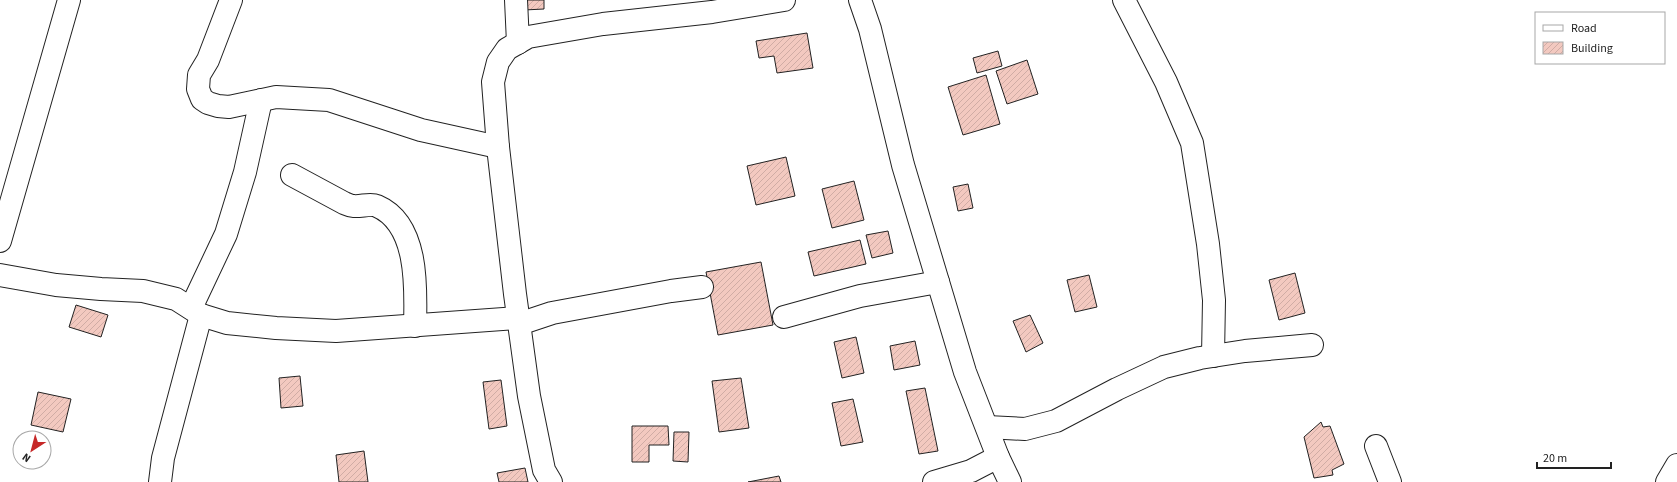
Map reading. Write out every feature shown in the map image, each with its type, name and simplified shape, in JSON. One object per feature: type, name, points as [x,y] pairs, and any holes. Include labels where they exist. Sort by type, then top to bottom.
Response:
[{"type":"street","points":[[0,241],[69,0]]},
{"type":"street","points":[[231,0],[208,60],[199,75],[198,88],[202,99],[208,103],[230,107],[276,97],[329,100],[422,130],[498,147]]},
{"type":"street","points":[[516,0],[518,43]]},
{"type":"street","points":[[552,482],[544,470],[529,396],[518,321],[498,147],[493,82],[498,62],[507,49],[528,37],[603,24],[712,12],[784,0]]},
{"type":"street","points":[[860,0],[870,29],[903,165],[965,372],[998,457],[1010,482]]},
{"type":"street","points":[[1124,0],[1166,82],[1192,143],[1208,244],[1214,300],[1213,356]]},
{"type":"street","points":[[160,482],[163,458],[196,312],[226,234],[245,172],[261,100]]},
{"type":"street","points":[[292,175],[344,204],[353,206],[376,206],[391,214],[402,228],[412,260],[416,289],[415,326]]},
{"type":"street","points":[[0,275],[56,285],[143,291],[176,299],[196,312],[227,323],[276,328],[336,331],[518,321],[552,313],[671,291],[702,287]]},
{"type":"street","points":[[784,317],[860,296],[938,282]]},
{"type":"street","points":[[987,427],[1025,429],[1056,422],[1117,389],[1164,367],[1213,356],[1312,345]]},
{"type":"street","points":[[1376,446],[1390,482]]},
{"type":"street","points":[[934,482],[971,471],[998,457]]},
{"type":"street","points":[[1667,482],[1677,465]]},
{"type":"building","points":[[523,0],[544,0],[544,9],[524,10]]},
{"type":"building","points":[[807,33],[813,68],[777,73],[774,56],[759,58],[756,41]]},
{"type":"building","points":[[998,51],[1002,66],[977,73],[973,58]]},
{"type":"building","points":[[1027,60],[1038,94],[1007,104],[996,71]]},
{"type":"building","points":[[986,75],[1000,124],[963,135],[948,87]]},
{"type":"building","points":[[786,157],[795,196],[756,205],[747,166]]},
{"type":"building","points":[[854,181],[864,220],[832,228],[822,189]]},
{"type":"building","points":[[968,184],[973,208],[958,211],[953,187]]},
{"type":"building","points":[[888,231],[893,253],[872,258],[866,235]]},
{"type":"building","points":[[860,240],[866,264],[814,276],[808,252]]},
{"type":"building","points":[[761,262],[773,325],[718,335],[706,272]]},
{"type":"building","points":[[1295,273],[1305,313],[1279,320],[1269,280]]},
{"type":"building","points":[[1089,275],[1097,307],[1075,312],[1067,280]]},
{"type":"building","points":[[76,305],[108,315],[101,337],[69,327]]},
{"type":"building","points":[[1030,315],[1043,343],[1026,352],[1013,321]]},
{"type":"building","points":[[856,337],[864,373],[842,378],[834,342]]},
{"type":"building","points":[[915,341],[920,365],[894,370],[890,346]]},
{"type":"building","points":[[300,376],[303,406],[281,408],[279,378]]},
{"type":"building","points":[[741,378],[749,428],[719,432],[712,381]]},
{"type":"building","points":[[501,380],[507,426],[489,429],[483,382]]},
{"type":"building","points":[[925,388],[938,451],[919,454],[906,391]]},
{"type":"building","points":[[38,392],[71,399],[63,432],[31,425]]},
{"type":"building","points":[[853,399],[863,442],[841,446],[832,403]]},
{"type":"building","points":[[1321,422],[1323,427],[1330,426],[1344,464],[1332,470],[1333,475],[1314,478],[1304,437]]},
{"type":"building","points":[[632,426],[668,426],[669,445],[649,445],[649,462],[632,462]]},
{"type":"building","points":[[674,432],[689,432],[688,462],[673,461]]},
{"type":"building","points":[[364,451],[368,482],[339,482],[336,455]]},
{"type":"building","points":[[525,468],[528,482],[499,482],[497,473]]},
{"type":"building","points":[[779,476],[781,482],[748,482]]}]
